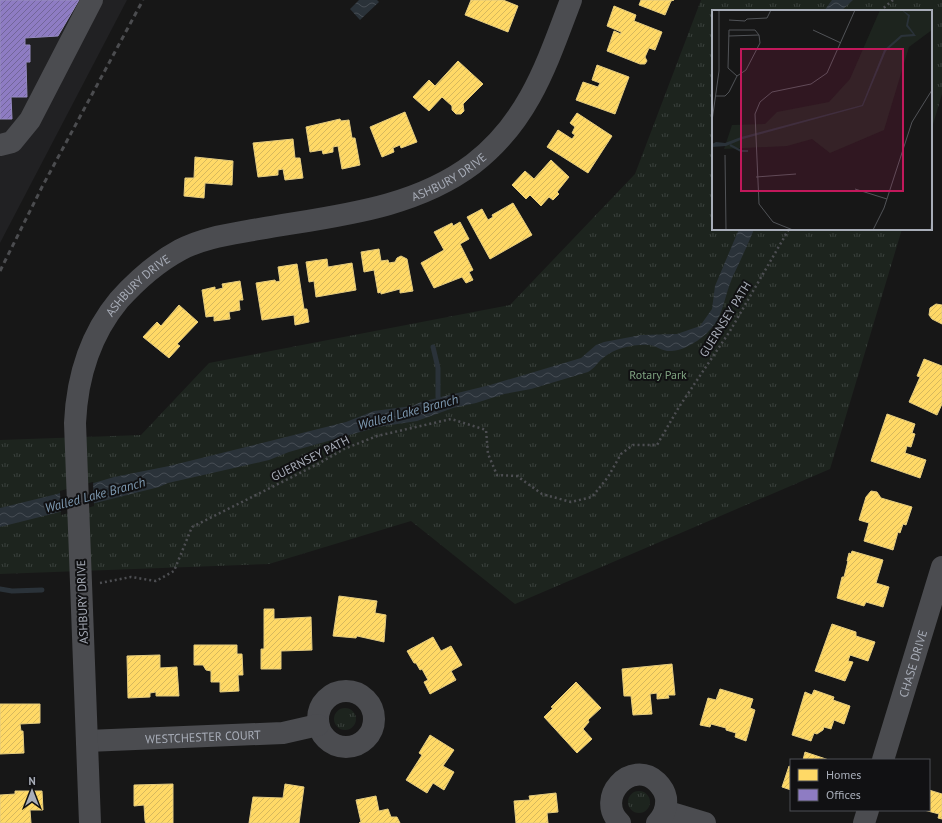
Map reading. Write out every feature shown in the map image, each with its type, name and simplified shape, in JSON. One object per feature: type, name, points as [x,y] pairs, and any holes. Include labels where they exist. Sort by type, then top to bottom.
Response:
[{"type":"street","points":[[0,145],[12,142],[30,120],[92,0]]},
{"type":"street","name":"ASHBURY DRIVE","points":[[90,823],[75,423],[77,393],[80,378],[98,331],[131,286],[155,266],[181,249],[207,240],[406,200],[445,182],[473,164],[500,141],[528,103],[545,68],[571,0]]},
{"type":"street","name":"CHASE DRIVE","points":[[883,759],[942,567]]},
{"type":"street","name":"WESTCHESTER COURT","points":[[87,740],[283,733],[318,725]]},
{"type":"street","points":[[620,823],[612,812],[611,796],[615,787],[621,780],[629,776],[638,775],[648,776],[655,780],[661,787],[665,795],[661,817],[705,823]]},
{"type":"street","points":[[864,823],[868,811]]},
{"type":"path","points":[[881,10],[894,0]]},
{"type":"path","name":"GUERNSEY PATH","points":[[95,583],[131,577],[156,581],[174,571],[192,527],[316,465],[344,449],[377,436],[451,419],[486,430],[488,454],[497,474],[517,476],[542,494],[571,502],[592,497],[608,477],[621,454],[633,445],[657,445],[679,407],[730,331],[788,230]]},
{"type":"shaded area","points":[[0,0],[127,0],[0,243]]},
{"type":"green space","name":"Rotary Park","points":[[701,0],[942,0],[942,94],[932,128],[932,10],[712,10],[712,230],[902,230],[830,469],[515,604],[411,521],[269,564],[0,574],[0,440],[141,435],[209,363],[510,305],[635,174]]},
{"type":"green space","points":[[345,708],[353,711],[356,719],[353,727],[345,730],[337,727],[334,719],[337,711]]},
{"type":"green space","points":[[639,791],[647,794],[650,802],[647,810],[639,813],[631,810],[628,802],[631,794]]},
{"type":"water","points":[[359,0],[377,0],[379,2],[360,20],[350,9]]},
{"type":"water","points":[[832,0],[853,0],[842,10],[825,10]]},
{"type":"water","name":"Walled Lake Branch","points":[[739,230],[754,230],[733,276],[718,319],[706,334],[685,348],[669,351],[649,345],[625,347],[603,358],[588,372],[531,389],[504,394],[476,403],[453,408],[417,421],[378,427],[289,452],[269,460],[168,483],[159,487],[0,527],[0,508],[57,494],[114,477],[169,466],[346,422],[374,411],[412,406],[421,402],[490,385],[581,358],[596,345],[604,342],[641,335],[677,334],[700,326],[712,309],[715,286]]},
{"type":"pier","points":[[93,482],[94,506],[61,515],[60,491]]},
{"type":"building: Homes","points":[[471,0],[503,0],[518,6],[508,32],[465,15]]},
{"type":"building: Homes","points":[[641,0],[674,0],[671,1],[665,15],[639,5]]},
{"type":"building: Homes","points":[[614,6],[636,15],[634,21],[662,32],[655,50],[649,48],[645,57],[647,61],[645,64],[640,64],[607,51],[614,31],[621,34],[621,32],[607,26]]},
{"type":"building: Homes","points":[[458,61],[483,84],[463,104],[464,111],[461,114],[456,114],[452,110],[452,106],[442,97],[429,111],[413,97],[429,80],[435,86]]},
{"type":"building: Homes","points":[[597,65],[629,77],[615,114],[576,100],[583,82],[598,87],[600,83],[592,80]]},
{"type":"building: Homes","points":[[405,112],[417,142],[401,148],[400,145],[393,148],[394,152],[382,157],[370,127]]},
{"type":"building: Homes","points":[[577,113],[612,136],[588,173],[547,147],[558,130],[572,139],[575,135],[572,133],[575,127],[570,123]]},
{"type":"building: Homes","points":[[340,119],[341,121],[349,120],[352,138],[355,138],[360,165],[342,169],[338,146],[333,147],[333,152],[323,154],[322,150],[310,152],[306,127]]},
{"type":"building: Homes","points":[[293,139],[295,158],[300,158],[303,178],[285,180],[283,169],[278,170],[278,175],[258,177],[253,143]]},
{"type":"building: Homes","points":[[195,157],[233,161],[232,185],[205,183],[204,198],[184,196],[185,178],[194,178]]},
{"type":"building: Homes","points":[[551,160],[569,177],[557,192],[559,194],[553,200],[549,197],[541,206],[530,195],[526,199],[512,185],[525,171],[534,179]]},
{"type":"building: Homes","points":[[513,203],[532,235],[490,259],[467,217],[482,209],[488,220],[493,217],[492,215]]},
{"type":"building: Homes","points":[[460,222],[469,239],[460,244],[473,270],[469,272],[473,280],[466,283],[462,277],[434,288],[421,263],[444,250],[434,232],[452,223],[453,226]]},
{"type":"building: Homes","points":[[379,249],[381,261],[388,260],[389,263],[395,262],[397,258],[401,256],[407,259],[413,291],[400,293],[400,289],[381,294],[381,292],[378,293],[374,270],[364,272],[361,252]]},
{"type":"building: Homes","points":[[327,259],[328,267],[352,263],[356,290],[316,297],[314,281],[309,282],[306,262]]},
{"type":"building: Homes","points":[[297,264],[304,309],[307,309],[309,322],[295,325],[294,315],[262,320],[256,283],[275,280],[276,282],[280,281],[278,267]]},
{"type":"building: Homes","points":[[240,281],[243,300],[239,300],[240,310],[229,312],[230,319],[214,321],[214,316],[206,317],[202,290],[215,287],[215,290],[223,288],[222,284]]},
{"type":"building: Homes","points":[[936,304],[942,305],[942,324],[932,319],[929,315],[930,308]]},
{"type":"building: Homes","points":[[179,305],[198,322],[177,344],[180,346],[169,358],[143,337],[157,322],[161,326]]},
{"type":"building: Homes","points":[[924,359],[942,366],[942,404],[937,415],[909,402],[920,377],[917,376]]},
{"type":"building: Homes","points":[[887,414],[915,424],[912,433],[915,434],[911,447],[907,446],[905,453],[926,460],[920,478],[871,461]]},
{"type":"building: Homes","points":[[871,491],[877,492],[881,498],[912,507],[906,525],[903,524],[900,533],[898,532],[893,550],[864,541],[869,523],[859,520],[866,497]]},
{"type":"building: Homes","points":[[852,551],[883,560],[876,583],[889,587],[883,607],[866,602],[864,606],[837,598],[842,577],[844,577],[849,553],[851,554]]},
{"type":"building: Homes","points":[[339,596],[377,601],[375,613],[386,615],[384,642],[357,636],[356,638],[333,636]]},
{"type":"building: Homes","points":[[264,609],[274,609],[274,619],[311,617],[312,650],[281,651],[281,669],[261,669],[261,649],[264,649]]},
{"type":"building: Homes","points":[[832,624],[856,632],[856,636],[875,642],[868,661],[850,655],[848,661],[853,662],[845,681],[815,671]]},
{"type":"building: Homes","points":[[433,637],[441,651],[451,646],[462,665],[451,671],[456,680],[430,694],[424,682],[428,680],[422,669],[420,670],[416,663],[414,663],[407,651]]},
{"type":"building: Homes","points":[[194,645],[237,645],[237,654],[242,654],[243,675],[238,675],[239,691],[220,692],[220,682],[211,682],[211,671],[206,670],[203,665],[194,665]]},
{"type":"building: Homes","points":[[160,655],[160,668],[177,667],[179,696],[156,696],[156,692],[150,693],[150,697],[128,698],[127,656]]},
{"type":"building: Homes","points":[[672,664],[675,695],[668,695],[669,698],[657,699],[657,693],[650,694],[652,714],[633,715],[631,696],[624,696],[622,669]]},
{"type":"building: Homes","points":[[576,682],[601,708],[588,720],[589,722],[583,729],[592,739],[577,753],[544,717],[553,708],[551,707]]},
{"type":"building: Homes","points":[[720,689],[753,699],[750,708],[755,710],[746,741],[735,737],[736,733],[726,730],[726,728],[711,724],[710,727],[700,725],[708,698],[716,700]]},
{"type":"building: Homes","points":[[814,690],[834,697],[833,700],[850,706],[844,724],[834,720],[831,729],[824,727],[823,730],[817,734],[814,733],[811,741],[792,735],[805,692],[812,695]]},
{"type":"building: Homes","points":[[0,704],[40,704],[40,723],[20,724],[21,731],[23,731],[24,753],[0,754]]},
{"type":"building: Homes","points":[[430,735],[454,750],[443,766],[454,772],[444,790],[433,783],[427,793],[406,780],[422,755],[419,753]]},
{"type":"building: Homes","points":[[805,752],[826,759],[803,759]]},
{"type":"building: Homes","points":[[789,766],[790,790],[782,787]]},
{"type":"building: Homes","points":[[173,784],[173,823],[146,823],[144,805],[134,806],[134,785]]},
{"type":"building: Homes","points":[[285,784],[304,787],[299,823],[249,823],[253,797],[283,798]]},
{"type":"building: Homes","points":[[930,790],[942,794],[942,819],[938,818],[939,814],[928,811],[930,811]]},
{"type":"building: Homes","points":[[15,791],[42,791],[43,810],[30,810],[31,823],[0,823],[0,795],[15,794]]},
{"type":"building: Homes","points":[[556,793],[558,812],[547,813],[548,823],[516,823],[514,801],[530,800],[529,796]]},
{"type":"building: Homes","points":[[376,796],[379,811],[388,809],[391,817],[397,817],[400,823],[359,823],[361,822],[356,800]]},
{"type":"building: Offices","points":[[0,0],[79,0],[58,36],[25,38],[25,45],[30,45],[30,62],[26,62],[27,97],[11,97],[12,119],[0,119]]},
{"type":"waterway","name":"Walled Lake Branch","points":[[433,347],[438,368],[438,397],[442,404]]},
{"type":"waterway","points":[[0,589],[12,591],[42,590]]},
{"type":"railway","points":[[0,271],[42,187],[143,0]]}]
